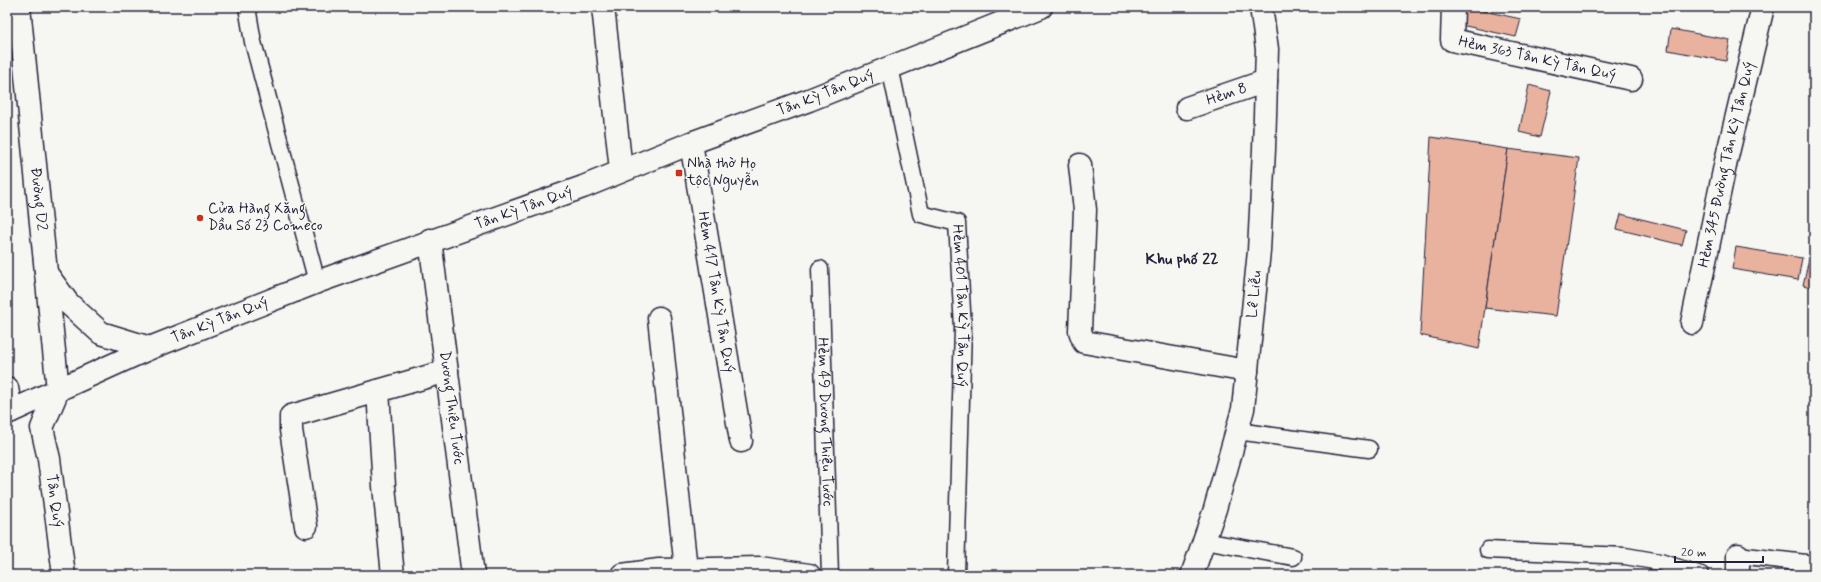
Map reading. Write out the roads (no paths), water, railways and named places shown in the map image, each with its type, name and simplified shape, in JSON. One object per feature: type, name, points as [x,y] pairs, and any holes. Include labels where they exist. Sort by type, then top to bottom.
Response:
[{"type":"street","name":"Đường D2","points":[[20,7],[58,390]]},
{"type":"street","points":[[603,7],[621,170]]},
{"type":"street","name":"Tân Kỳ Tân Quý","points":[[9,412],[150,348],[316,282],[430,240],[583,187],[621,170],[690,143],[809,100],[1040,7]]},
{"type":"street","name":"Lê Liễu","points":[[1192,575],[1204,541],[1243,409],[1259,250],[1267,48],[1261,7]]},
{"type":"street","name":"Hẻm 363 Tân Kỳ Tân Quý","points":[[1453,7],[1452,40],[1631,79]]},
{"type":"street","name":"Hẻm 345 Đường Tân Kỳ Tân Quý","points":[[1692,323],[1726,161],[1763,7]]},
{"type":"street","name":"Hẻm 8","points":[[1187,108],[1266,81]]},
{"type":"street","name":"Hẻm 417 Tân Kỳ Tân Quý","points":[[690,143],[741,441]]},
{"type":"street","points":[[1080,165],[1085,210],[1080,331],[1084,342],[1247,371]]},
{"type":"street","name":"Dương Thiệu Tước","points":[[430,240],[473,575]]},
{"type":"street","points":[[45,271],[68,303],[101,333],[150,348]]},
{"type":"street","points":[[659,318],[686,569]]},
{"type":"street","points":[[306,526],[291,430],[291,416],[447,372]]},
{"type":"street","points":[[7,388],[9,412],[42,428],[58,390]]},
{"type":"street","points":[[378,391],[384,486],[393,575]]},
{"type":"street","name":"Tân Quý","points":[[42,428],[49,459],[64,575]]},
{"type":"street","points":[[622,575],[659,570],[760,568],[797,574]]},
{"type":"lane","points":[[247,7],[253,42],[316,282]]},
{"type":"lane","name":"Hẻm 401 Tân Kỳ Tân Quý","points":[[890,68],[921,214],[957,223],[963,328],[956,575]]},
{"type":"lane","name":"Hẻm 49 Dương Thiệu Tước","points":[[820,268],[830,575]]},
{"type":"lane","points":[[1237,431],[1369,449]]},
{"type":"lane","points":[[1204,541],[1293,557]]},
{"type":"lane","points":[[1488,550],[1625,556],[1660,562],[1701,575]]},
{"type":"lane","points":[[1738,565],[1814,564]]},
{"type":"place","name":"Nhà thờ Họ tộc Nguyễn","points":[[679,173]]},
{"type":"place","name":"Cửa Hàng Xăng Dầu Số 23 Comeco","points":[[200,218]]},
{"type":"district","name":"Khu phố 22","points":[[1182,259]]}]
